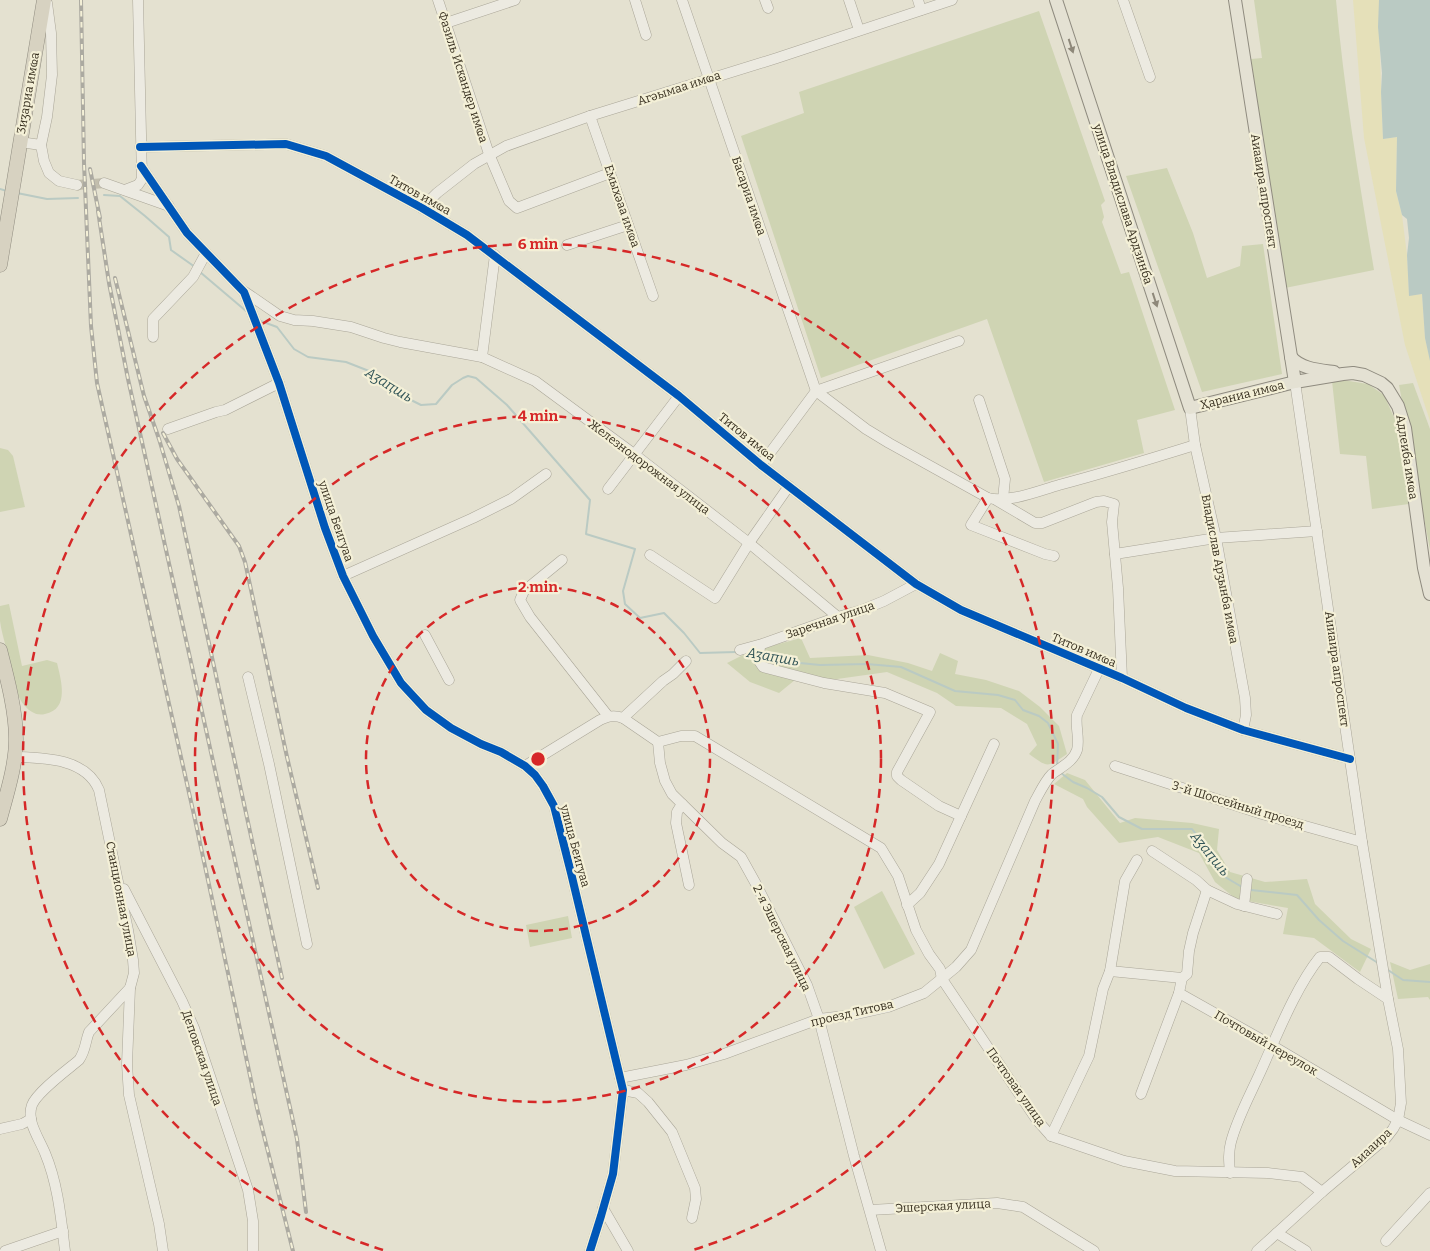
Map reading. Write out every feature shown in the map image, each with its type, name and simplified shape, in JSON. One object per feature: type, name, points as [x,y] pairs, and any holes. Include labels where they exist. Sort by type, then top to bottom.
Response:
[{"type":"highway","name":"Ӡиӡариа имҩа","points":[[0,265],[45,0]]},
{"type":"highway","points":[[0,650],[3,676],[16,737],[15,757],[0,819]]},
{"type":"main road","name":"улица Владислава Ардзинба","points":[[1056,0],[1190,408]]},
{"type":"main road","name":"Аиааира апроспект","points":[[1235,0],[1295,382]]},
{"type":"main road","points":[[1291,357],[1305,366],[1344,374]]},
{"type":"main road","name":"Адлеиба имҩа","points":[[1295,382],[1344,374],[1364,375],[1388,388],[1401,414],[1404,428],[1424,568],[1430,594]]},
{"type":"main road","name":"Ҳараниа имҩа","points":[[1190,408],[1295,382]]},
{"type":"street","points":[[45,0],[50,33],[52,75],[47,117],[41,145],[44,161],[49,173],[59,181],[77,185]]},
{"type":"street","points":[[125,190],[138,185],[142,179],[138,0]]},
{"type":"street","name":"Фазиль Искандер имҩа","points":[[438,0],[489,154],[509,201],[517,208],[610,173]]},
{"type":"street","points":[[446,23],[515,0]]},
{"type":"street","points":[[635,0],[646,35]]},
{"type":"street","name":"Басариа имҩа","points":[[682,0],[816,391]]},
{"type":"street","points":[[849,0],[859,30]]},
{"type":"street","name":"Агәымаа имҩа","points":[[422,208],[437,193],[474,164],[506,146],[590,116],[859,30],[919,5],[952,0]]},
{"type":"street","points":[[1123,0],[1150,77]]},
{"type":"street","name":"Емыхәаа имҩа","points":[[590,116],[653,296]]},
{"type":"street","points":[[20,142],[41,145]]},
{"type":"street","name":"Титов имҩа","points":[[140,147],[286,144],[326,156],[422,208],[467,235],[495,255],[679,396],[761,464],[916,584],[961,610],[1122,678],[1186,708],[1243,730],[1350,759]]},
{"type":"street","points":[[141,166],[204,257],[244,292]]},
{"type":"street","points":[[104,183],[169,206]]},
{"type":"street","points":[[567,245],[628,225]]},
{"type":"street","points":[[482,356],[495,255]]},
{"type":"street","points":[[153,336],[153,319],[193,277],[204,257]]},
{"type":"street","name":"Железнодорожная улица","points":[[244,292],[280,316],[294,320],[313,321],[351,328],[392,340],[482,356],[536,381],[749,543],[838,617]]},
{"type":"street","name":"улица Беигуаа","points":[[244,292],[279,383],[325,528],[343,576],[389,665],[401,683],[426,710],[452,728],[525,766],[543,786],[554,806],[623,1090],[613,1174],[590,1251]]},
{"type":"street","points":[[761,464],[816,391],[959,341]]},
{"type":"street","name":"Аииаира апроспект","points":[[1295,382],[1362,842],[1386,978]]},
{"type":"street","points":[[168,429],[225,410],[279,383]]},
{"type":"street","points":[[816,391],[889,444],[996,499],[1035,523],[1096,502],[1104,501],[1114,504],[1112,522],[1118,588],[1122,678]]},
{"type":"street","points":[[608,489],[679,396]]},
{"type":"street","points":[[979,400],[1005,479],[996,499],[972,525],[1054,556]]},
{"type":"street","name":"Владислав Арӡынба имҩа","points":[[1190,408],[1195,445],[1216,538],[1244,698],[1246,715],[1243,730]]},
{"type":"street","points":[[996,499],[1022,496],[1195,445]]},
{"type":"street","points":[[343,576],[511,499],[546,474]]},
{"type":"street","points":[[650,555],[715,598],[749,543],[789,486]]},
{"type":"street","points":[[1114,554],[1216,538],[1317,531]]},
{"type":"street","points":[[562,560],[524,592],[520,600],[530,617],[608,716]]},
{"type":"street","name":"Заречная улица","points":[[740,650],[760,651],[838,617],[884,601],[916,584]]},
{"type":"street","points":[[424,635],[449,680]]},
{"type":"street","points":[[760,651],[759,661],[763,667],[824,683],[885,693],[930,712],[897,772],[898,776],[939,806],[961,816]]},
{"type":"street","points":[[623,718],[686,660]]},
{"type":"street","name":"проезд Титова","points":[[620,1078],[686,1065],[724,1054],[819,1019],[852,1015],[888,1007],[924,993],[942,979],[966,958],[971,950],[1035,801],[1052,775],[1062,768],[1076,752],[1078,745],[1077,715],[1099,669]]},
{"type":"street","points":[[248,677],[269,764],[307,944]]},
{"type":"street","points":[[525,766],[608,716],[616,715],[623,718],[658,742]]},
{"type":"street","name":"Почтовая улица","points":[[658,742],[681,736],[695,736],[881,848],[898,876],[916,930],[929,954],[940,969],[942,979],[1050,1136],[1147,1167],[1175,1172],[1268,1173],[1302,1177],[1322,1192]]},
{"type":"street","name":"2-я Эшерская улица","points":[[658,742],[660,763],[672,794],[722,843],[740,857],[756,884],[807,985],[819,1019],[854,1156],[881,1251]]},
{"type":"street","points":[[908,904],[920,893],[939,864],[994,744]]},
{"type":"street","name":"Станционная улица","points":[[15,757],[55,759],[64,762],[86,773],[96,783],[99,790],[133,960],[134,972],[130,988],[127,1064],[129,1095],[159,1224],[163,1251]]},
{"type":"street","name":"3-й Шоссейный проезд","points":[[1116,766],[1262,814],[1362,842]]},
{"type":"street","points":[[682,804],[677,812],[676,823],[689,885]]},
{"type":"street","points":[[1152,851],[1196,880],[1207,890],[1237,904],[1277,914]]},
{"type":"street","points":[[1050,1136],[1089,1056],[1104,989],[1110,971],[1125,881],[1137,860]]},
{"type":"street","name":"Деповская улица","points":[[118,878],[194,1028],[248,1190],[253,1222],[253,1250]]},
{"type":"street","points":[[1244,906],[1247,879]]},
{"type":"street","points":[[1141,1094],[1179,993],[1182,978],[1187,974],[1193,933],[1207,890]]},
{"type":"street","points":[[1230,1173],[1228,1155],[1239,1120],[1272,1046],[1311,968],[1320,957],[1328,957],[1388,999]]},
{"type":"street","points":[[1110,971],[1182,978]]},
{"type":"street","name":"Аиааира","points":[[1257,1251],[1322,1192],[1386,1138],[1398,1120],[1401,1103],[1398,1049],[1388,999],[1386,978]]},
{"type":"street","points":[[65,1251],[54,1178],[30,1112],[36,1098],[79,1060],[84,1052],[89,1032],[130,988]]},
{"type":"street","name":"Почтовый переулок","points":[[1179,993],[1398,1120],[1430,1135]]},
{"type":"street","points":[[623,1090],[638,1093],[648,1102],[672,1132],[695,1188],[696,1200],[692,1218]]},
{"type":"street","points":[[0,1129],[22,1124],[31,1119]]},
{"type":"street","points":[[1386,1241],[1430,1193]]},
{"type":"street","name":"Эшерская улица","points":[[870,1210],[997,1203],[1023,1207],[1094,1251]]},
{"type":"street","points":[[603,1208],[628,1251]]},
{"type":"street","points":[[5,1251],[63,1232]]},
{"type":"street","points":[[1277,1233],[1306,1251]]},
{"type":"green space","points":[[1254,0],[1336,0],[1357,169],[1374,270],[1285,288],[1251,59],[1262,58]]},
{"type":"green space","points":[[1039,11],[1105,201],[1101,205],[1104,217],[1102,222],[1121,274],[1129,272],[1175,410],[1137,420],[1144,453],[1044,482],[987,319],[821,378],[741,136],[804,113],[799,92]]},
{"type":"green space","points":[[1167,168],[1193,233],[1207,278],[1240,266],[1242,246],[1263,244],[1282,374],[1202,392],[1126,176]]},
{"type":"green space","points":[[1343,380],[1368,384],[1384,395],[1397,424],[1409,504],[1372,509],[1366,456],[1340,454],[1332,381]]},
{"type":"green space","points":[[1413,383],[1430,429],[1430,550],[1399,385]]},
{"type":"green space","points":[[0,448],[8,450],[13,456],[25,507],[0,512]]},
{"type":"green space","points":[[9,604],[22,666],[47,660],[57,663],[62,685],[61,700],[53,711],[45,714],[31,712],[21,700],[15,686],[0,621],[0,606]]},
{"type":"green space","points":[[801,638],[810,658],[868,655],[908,663],[932,671],[940,653],[958,661],[955,674],[986,680],[1019,691],[1040,707],[1059,726],[1067,754],[1051,764],[1044,764],[1029,754],[1037,745],[1027,724],[1001,708],[956,706],[937,693],[887,672],[830,680],[801,675],[779,693],[750,682],[727,663],[749,652]]},
{"type":"green space","points":[[1067,773],[1085,780],[1120,823],[1135,818],[1192,823],[1219,829],[1217,850],[1230,872],[1265,882],[1307,879],[1315,904],[1351,939],[1371,949],[1360,972],[1314,938],[1283,934],[1288,908],[1236,899],[1215,882],[1199,853],[1158,837],[1119,843],[1087,807],[1083,799],[1054,784]]},
{"type":"green space","points":[[882,891],[915,954],[884,969],[854,907]]},
{"type":"green space","points":[[568,916],[572,938],[530,947],[526,925]]},
{"type":"green space","points":[[1390,962],[1410,970],[1430,964],[1430,1000],[1428,997],[1398,999]]},
{"type":"sand","points":[[1353,0],[1379,0],[1383,139],[1397,137],[1396,191],[1402,215],[1407,255],[1409,295],[1422,294],[1425,338],[1430,360],[1430,421],[1405,345],[1364,138]]},
{"type":"shaded area","points":[[1379,0],[1430,0],[1430,361],[1425,338],[1422,294],[1409,296],[1407,255],[1409,238],[1407,219],[1402,215],[1396,191],[1397,137],[1383,139],[1382,73],[1378,27]]},
{"type":"waterway","name":"Аӡаԥшь","points":[[0,189],[7,191]]},
{"type":"waterway","name":"Аӡаԥшь","points":[[17,193],[47,199],[78,198]]},
{"type":"waterway","name":"Аӡаԥшь","points":[[104,195],[120,196],[169,237],[171,250],[195,267]]},
{"type":"waterway","name":"Аӡаԥшь","points":[[200,272],[246,311]]},
{"type":"waterway","name":"Аӡаԥшь","points":[[258,320],[277,327],[294,349],[308,357],[346,362],[369,371],[405,397],[421,405],[436,404],[452,385],[463,378],[468,376],[476,378],[507,405],[590,500],[586,534],[635,549],[623,591],[625,604],[640,618],[664,613],[700,653],[736,652]]},
{"type":"waterway","name":"Аӡаԥшь","points":[[763,654],[800,663],[820,665],[867,664],[901,667],[955,691],[998,695],[1015,700],[1023,710],[1039,716],[1048,723],[1058,744],[1057,767]]},
{"type":"waterway","name":"Аӡаԥшь","points":[[1061,773],[1073,782],[1102,797],[1119,817],[1142,829],[1192,829],[1216,860],[1225,877],[1242,887]]},
{"type":"waterway","name":"Аӡаԥшь","points":[[1251,890],[1297,895],[1319,920],[1343,941],[1378,963]]},
{"type":"waterway","name":"Аӡаԥшь","points":[[1388,970],[1403,980],[1430,982]]},
{"type":"tunnel","points":[[77,185],[104,183]]},
{"type":"railway","points":[[81,0],[84,163],[91,326],[97,383],[194,815],[257,1108],[293,1251]]},
{"type":"railway","points":[[90,169],[100,218]]},
{"type":"railway","points":[[98,211],[109,283],[128,379],[297,1139],[306,1212]]},
{"type":"railway","points":[[115,278],[144,396],[179,506],[282,978]]},
{"type":"railway","points":[[163,433],[177,459],[239,546],[245,562],[287,757],[318,888]]},
{"type":"cycle path","points":[[140,147],[286,144],[326,156],[422,208],[467,235],[679,396],[761,465],[916,584],[961,610],[1122,678],[1186,708],[1243,730],[1350,759]]},
{"type":"cycle path","points":[[141,166],[187,233],[244,292],[279,383],[325,528],[343,576],[373,636],[401,683],[426,710],[451,728],[525,766],[543,786],[554,806],[623,1090],[613,1174],[590,1251]]}]
